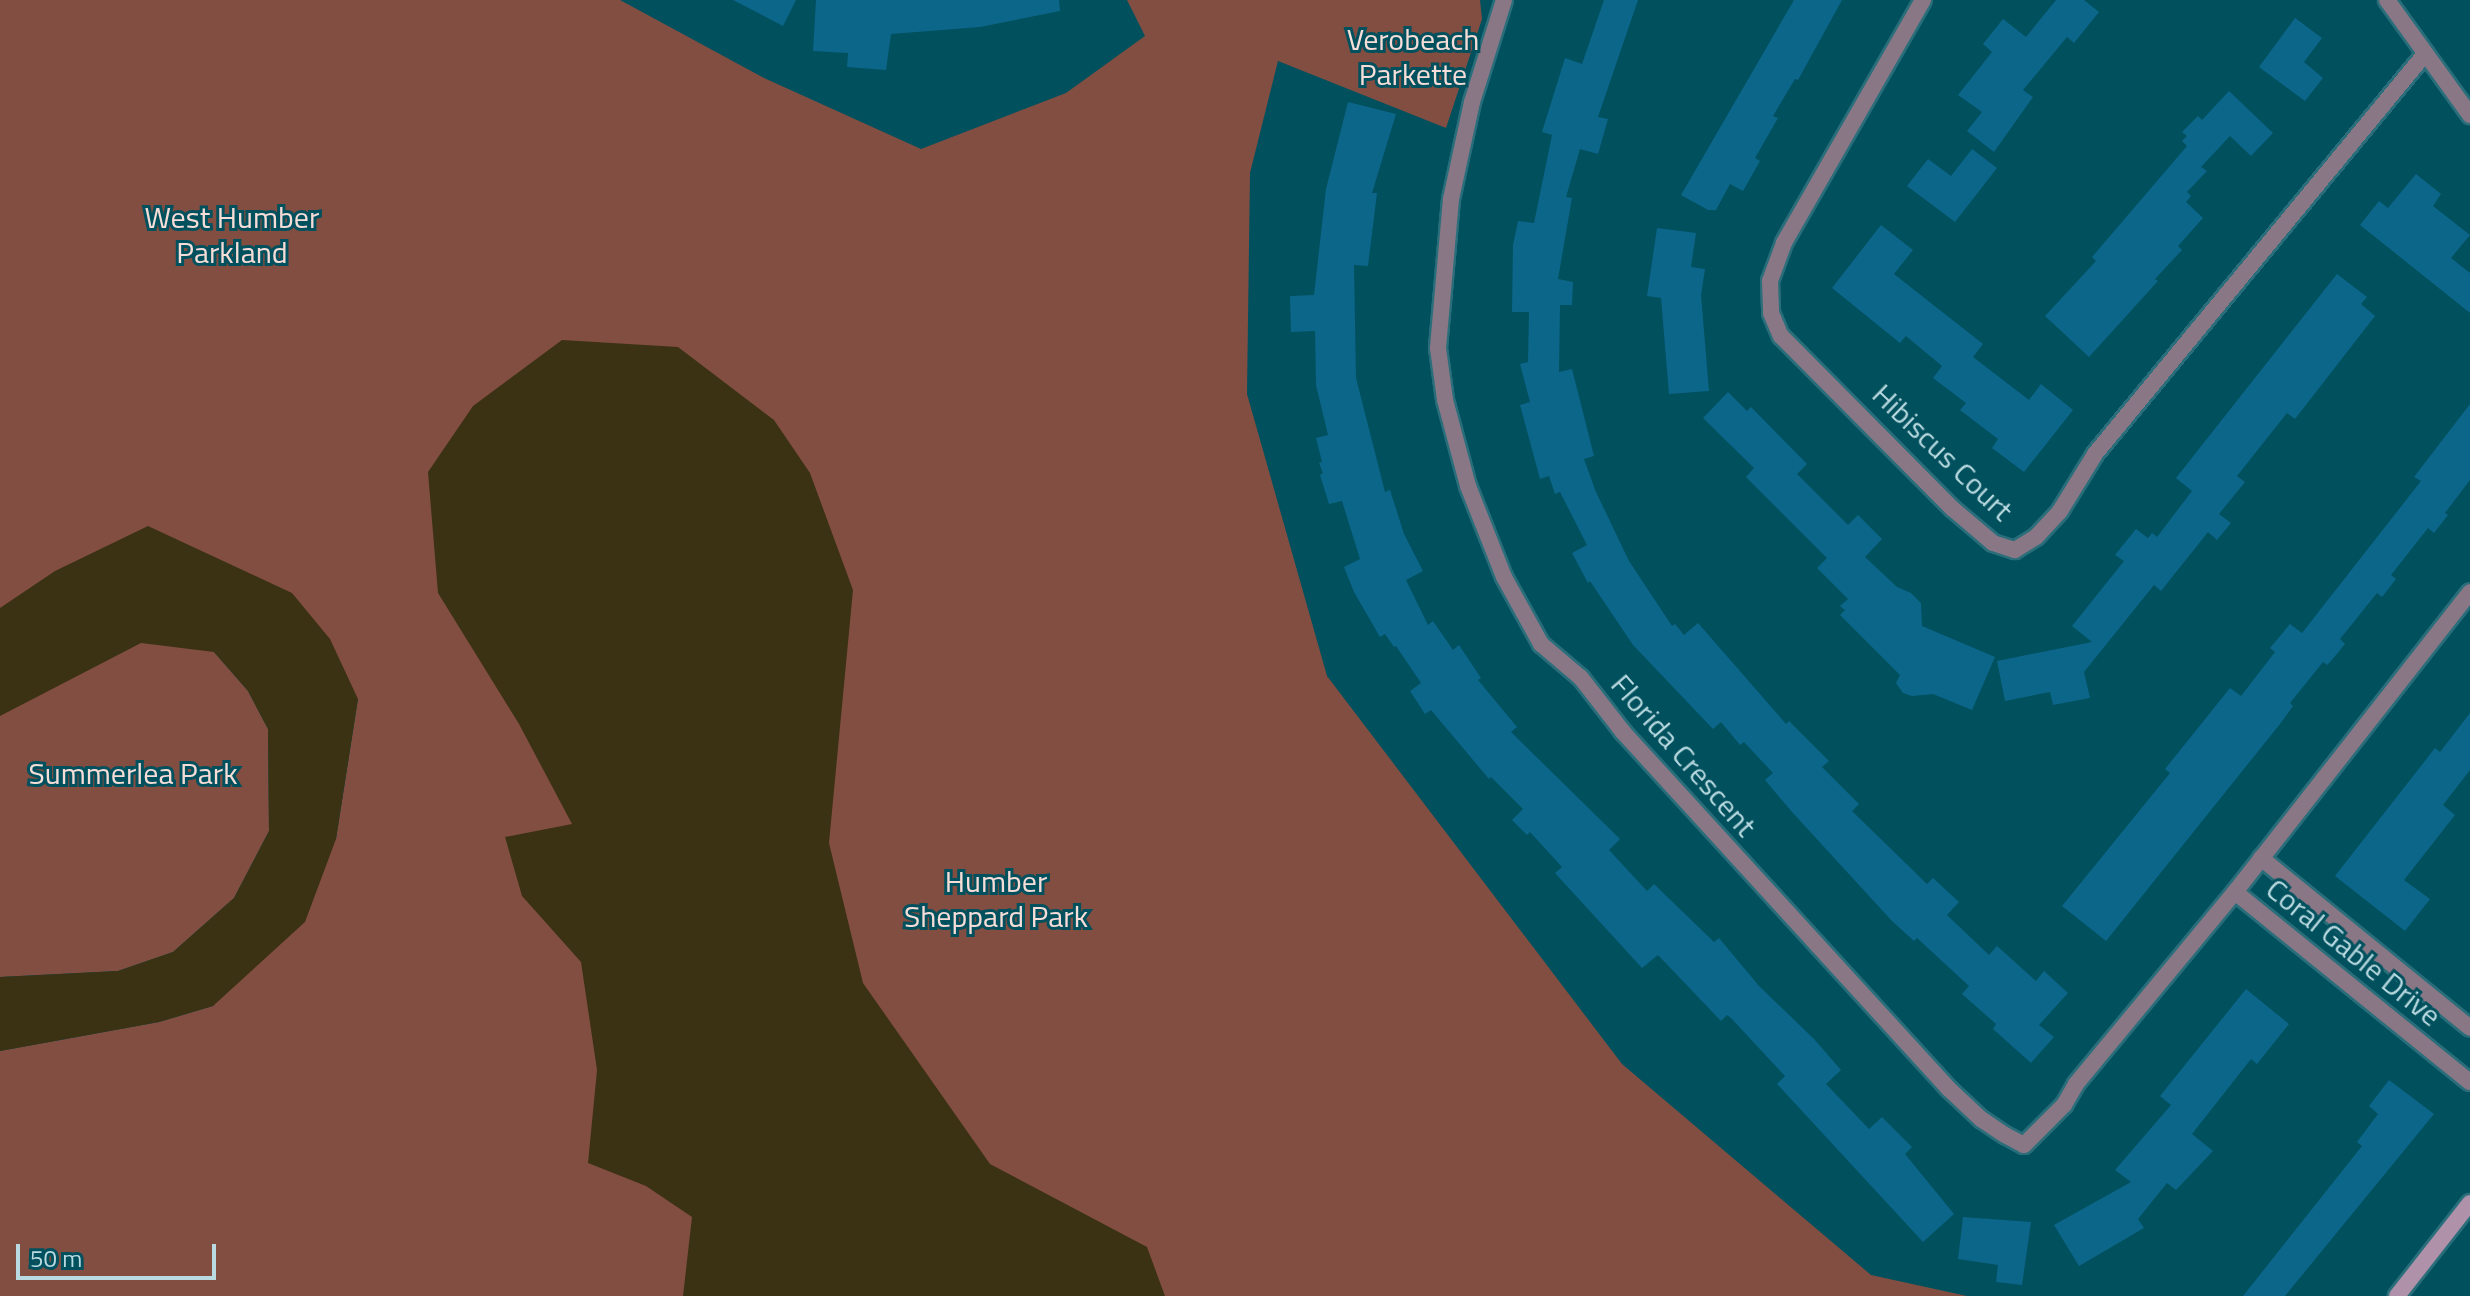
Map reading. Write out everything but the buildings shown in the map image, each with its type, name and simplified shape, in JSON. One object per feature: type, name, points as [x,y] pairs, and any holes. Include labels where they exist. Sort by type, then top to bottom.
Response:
[{"type":"main road","points":[[2397,1296],[2470,1203]]},
{"type":"street","name":"Florida Crescent","points":[[1504,0],[1472,102],[1451,199],[1438,348],[1445,400],[1468,486],[1504,577],[1541,644],[1581,678],[1623,732],[1949,1089],[1981,1119],[2024,1145],[2064,1105],[2076,1084],[2235,892]]},
{"type":"street","name":"Hibiscus Court","points":[[1923,0],[1784,243],[1770,281],[1771,313],[1781,336],[1953,509],[1993,543],[2015,550],[2036,537],[2060,511],[2095,454],[2425,54]]},
{"type":"street","points":[[2387,0],[2470,115]]},
{"type":"street","name":"Coral Gable Drive","points":[[2470,592],[2235,892],[2470,1082]]},
{"type":"street","name":"Coral Gable Drive","points":[[2261,858],[2470,1028]]},
{"type":"green space","points":[[0,0],[620,0],[764,78],[921,149],[1066,93],[1145,36],[1127,0],[1480,0],[1482,19],[1446,128],[1278,61],[1250,173],[1247,394],[1327,676],[1622,1064],[1871,1275],[1967,1296],[0,1296],[0,1051],[159,1022],[213,1006],[336,839],[358,699],[214,652],[248,691],[268,729],[269,831],[234,898],[173,952],[118,971],[0,977]]},
{"type":"shaded area","points":[[562,340],[678,347],[774,420],[810,473],[853,590],[829,843],[863,983],[990,1164],[1147,1247],[1165,1296],[683,1296],[692,1217],[646,1186],[588,1163],[597,1070],[581,962],[522,896],[505,837],[572,824],[519,724],[438,593],[428,472],[473,406]]},
{"type":"shaded area","points":[[148,526],[292,593],[330,639],[358,699],[336,839],[305,922],[213,1006],[159,1022],[0,1051],[0,977],[118,971],[173,952],[234,898],[269,831],[268,729],[248,691],[214,652],[141,643],[0,716],[0,608],[55,571]]},
{"type":"park label","name":"Verobeach Parkette","points":[[1413,56]]},
{"type":"park label","name":"West Humber Parkland","points":[[232,234]]},
{"type":"park label","name":"Summerlea Park","points":[[133,773]]},
{"type":"park label","name":"Humber Sheppard Park","points":[[996,898]]}]
